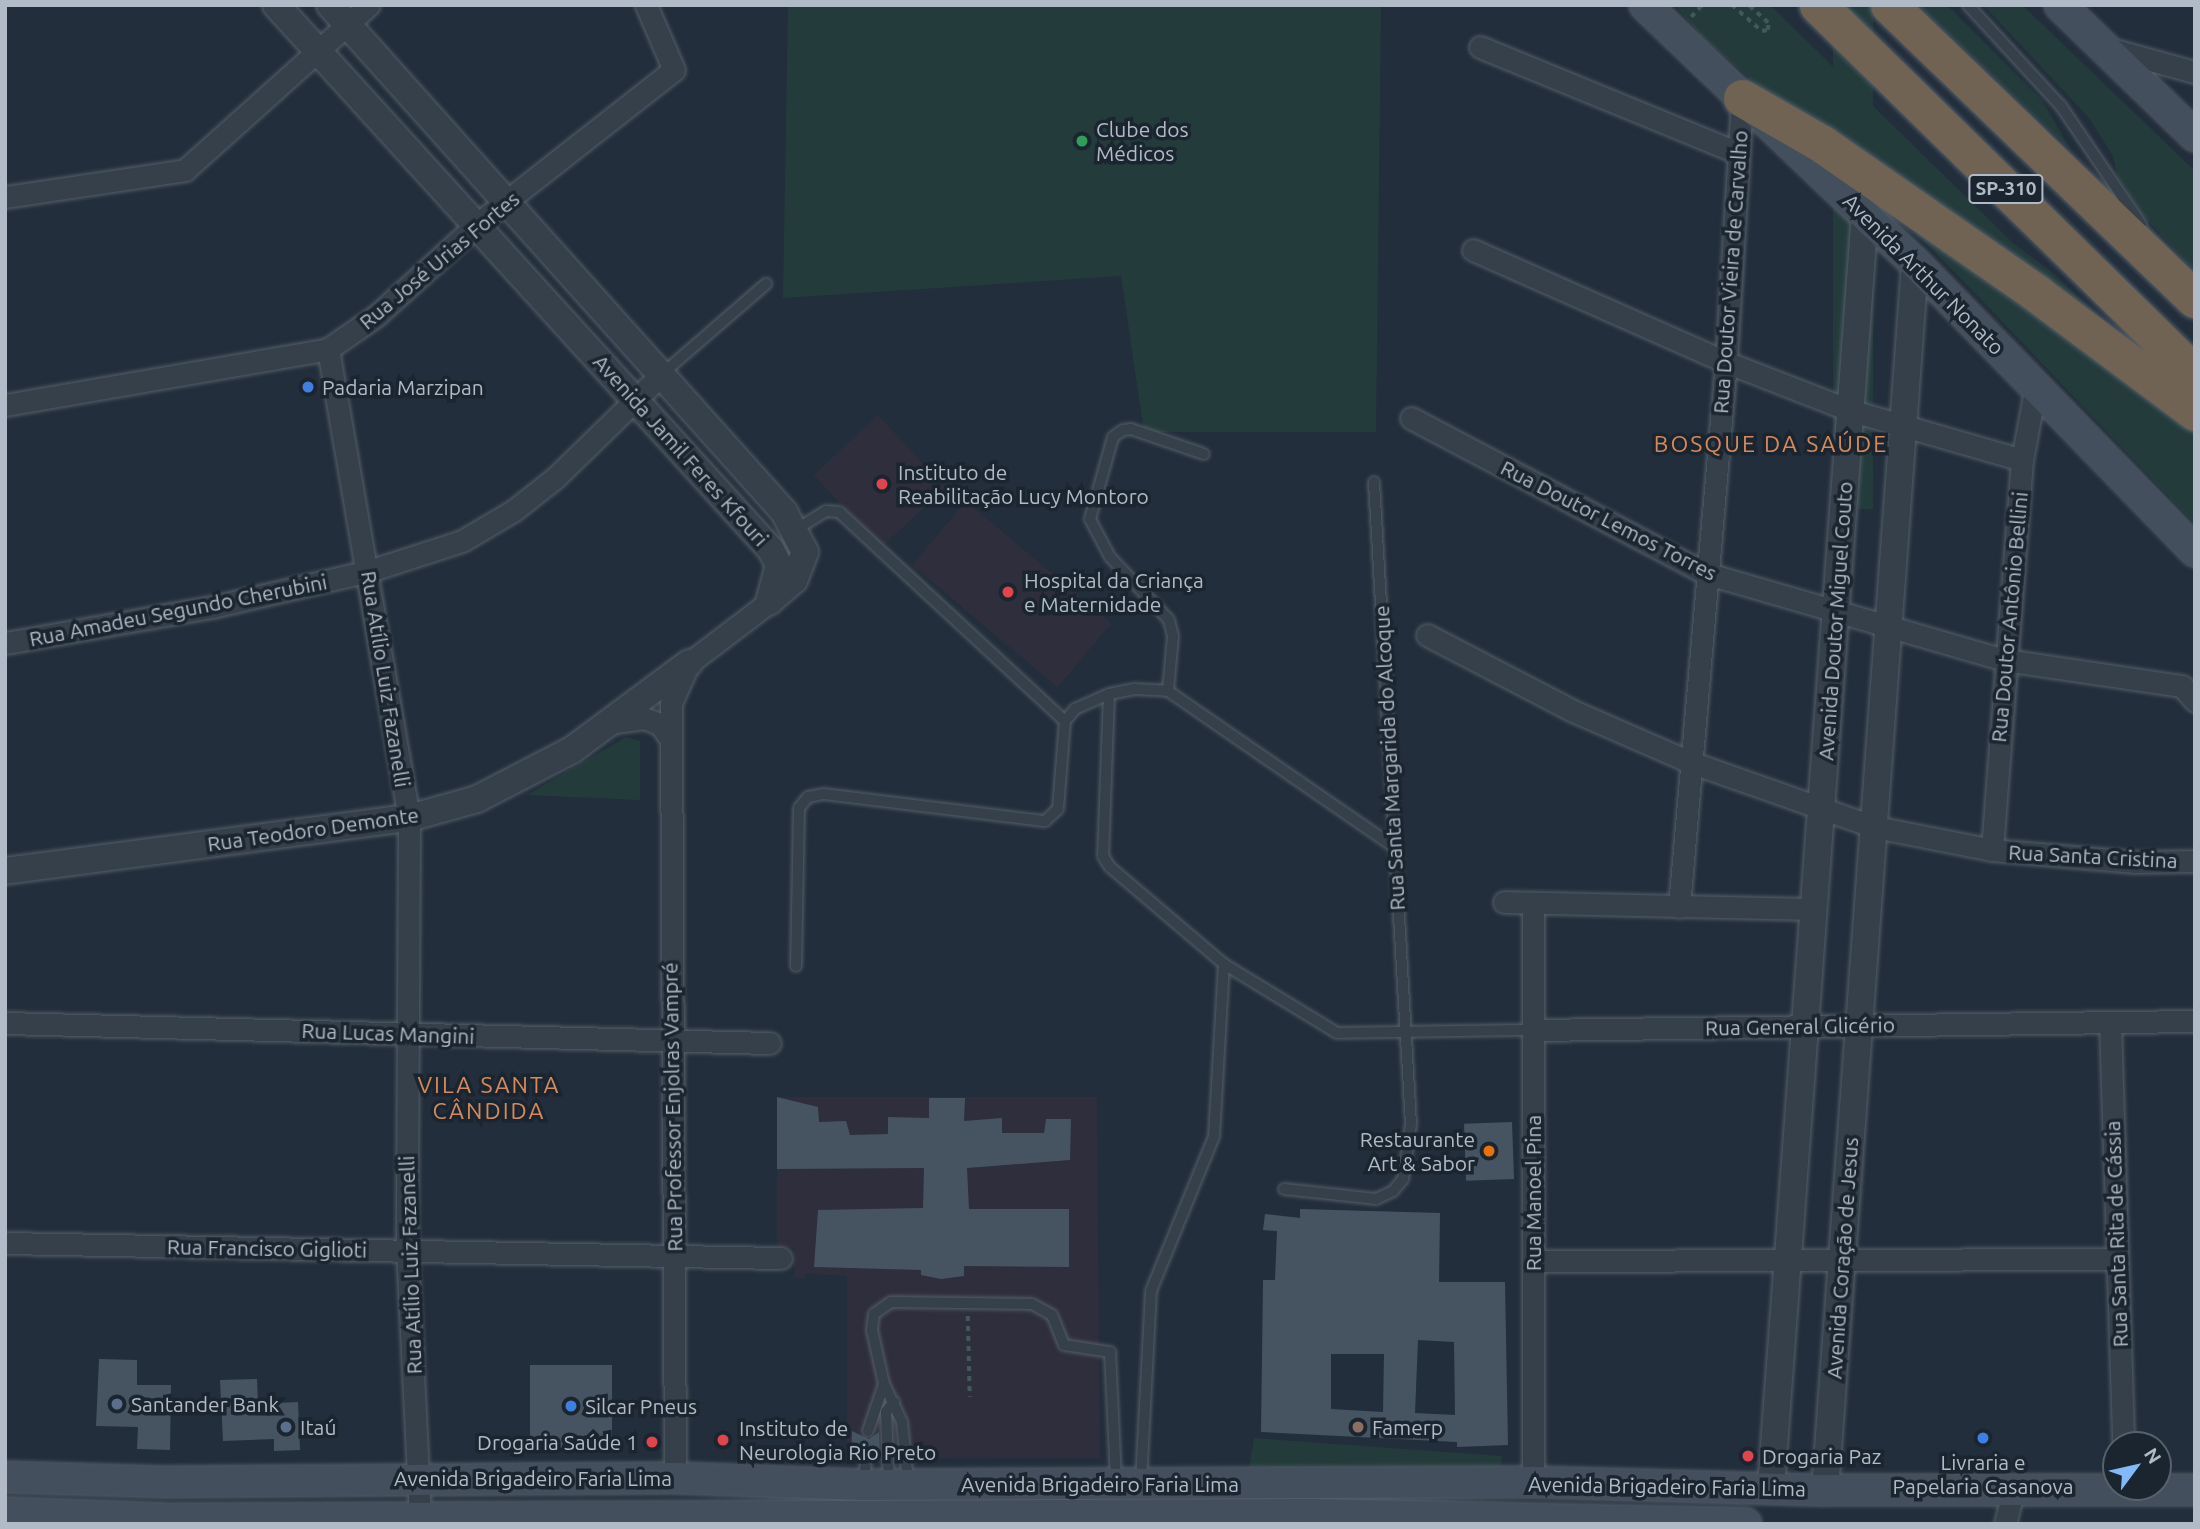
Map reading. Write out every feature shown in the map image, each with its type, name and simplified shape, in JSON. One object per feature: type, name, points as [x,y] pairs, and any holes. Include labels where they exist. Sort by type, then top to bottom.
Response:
[{"type":"highway","name":"SP-310","points":[[1818,5],[2195,374]]},
{"type":"highway","name":"SP-310","points":[[1889,5],[2195,299]]},
{"type":"highway","points":[[1742,98],[1833,152],[2036,293],[2195,412]]},
{"type":"main road","name":"Avenida Arthur Nonato","points":[[1644,5],[1915,263],[2195,551]]},
{"type":"main road","points":[[2060,5],[2105,48],[2150,73],[2195,136]]},
{"type":"main road","name":"Avenida Brigadeiro Faria Lima","points":[[5,1477],[164,1482],[418,1478],[882,1478],[1252,1484],[1533,1482],[1825,1490],[2102,1488]]},
{"type":"main road","points":[[675,1478],[676,1518]]},
{"type":"main road","points":[[164,1482],[166,1521]]},
{"type":"main road","name":"Avenida Brigadeiro Faria Lima","points":[[2172,1489],[2195,1489]]},
{"type":"main road","name":"Avenida Brigadeiro Faria Lima","points":[[5,1513],[166,1521],[331,1520],[420,1515],[753,1521],[1315,1519],[1746,1524]]},
{"type":"street","name":"Avenida Jamil Feres Kfouri","points":[[276,5],[771,550],[779,565],[769,602]]},
{"type":"street","name":"Avenida Jamil Feres Kfouri","points":[[330,5],[797,529],[804,552],[802,565],[794,580],[769,602]]},
{"type":"street","points":[[5,197],[185,170],[369,5]]},
{"type":"street","name":"Rua José Urias Fortes","points":[[5,405],[328,349],[376,316],[476,225],[674,70],[646,5]]},
{"type":"street","points":[[1480,47],[1738,153]]},
{"type":"street","points":[[2150,73],[2195,72]]},
{"type":"street","name":"Rua Doutor Vieira de Carvalho","points":[[1679,906],[1705,573],[1726,362],[1742,98]]},
{"type":"street","name":"Avenida Doutor Miguel Couto","points":[[1804,1026],[1812,909],[1823,811],[1834,611],[1865,215]]},
{"type":"street","points":[[1474,250],[1726,362],[1849,410],[2022,460]]},
{"type":"street","points":[[1857,1026],[1875,827],[1886,626],[1915,263]]},
{"type":"street","name":"Rua Atílio Luiz Fazanelli","points":[[328,349],[369,571],[409,818],[407,1250],[420,1515]]},
{"type":"street","name":"Rua Amadeu Segundo Cherubini","points":[[5,643],[212,607],[369,571],[462,541],[513,511],[555,478],[662,375]]},
{"type":"street","name":"Rua Doutor Antônio Bellini","points":[[1992,850],[2022,460],[2036,385]]},
{"type":"street","name":"Rua Doutor Lemos Torres","points":[[1411,418],[1705,573],[2005,660],[2188,693]]},
{"type":"street","name":"Rua Teodoro Demonte","points":[[5,871],[409,818],[477,799],[572,750],[769,602]]},
{"type":"street","name":"Rua Santa Cristina","points":[[1427,635],[1570,710],[1690,762],[1823,811],[1875,827],[1992,850],[2136,862],[2195,862]]},
{"type":"street","name":"Rua Professor Enjolras Vampré","points":[[675,1478],[668,736],[671,703],[689,663]]},
{"type":"street","points":[[609,723],[644,718],[660,724],[668,736]]},
{"type":"street","points":[[1504,902],[1812,909]]},
{"type":"street","name":"Rua Manoel Pina","points":[[1533,904],[1533,1482]]},
{"type":"street","name":"Rua General Glicério","points":[[1533,1030],[2195,1021]]},
{"type":"street","name":"Rua Santa Rita de Cássia","points":[[2110,1022],[2123,1431]]},
{"type":"street","name":"Rua Lucas Mangini","points":[[5,1023],[770,1043]]},
{"type":"street","points":[[1771,1487],[1804,1026]]},
{"type":"street","name":"Avenida Coração de Jesus","points":[[1825,1490],[1844,1260],[1857,1026]]},
{"type":"street","name":"Rua Francisco Giglioti","points":[[5,1243],[781,1258]]},
{"type":"street","points":[[1533,1261],[2117,1259]]},
{"type":"street","points":[[1250,1520],[1252,1484]]},
{"type":"street","points":[[1586,1484],[1592,1523]]},
{"type":"street","points":[[2005,1524],[2014,1489]]},
{"type":"lane","points":[[1804,5],[1861,47]]},
{"type":"lane","points":[[1968,5],[2061,106],[2146,230]]},
{"type":"lane","points":[[2154,240],[2195,288]]},
{"type":"lane","points":[[662,375],[765,284]]},
{"type":"lane","points":[[1168,691],[1173,636],[1169,620],[1110,557],[1090,519],[1113,437],[1123,430],[1131,429],[1204,454]]},
{"type":"lane","name":"Rua Santa Margarida do Alcoque","points":[[1284,1189],[1376,1199],[1393,1191],[1403,1179],[1411,1124],[1374,482]]},
{"type":"lane","points":[[797,529],[826,511],[839,512],[1065,721]]},
{"type":"lane","points":[[796,966],[799,808],[808,797],[824,794],[1045,821],[1058,809],[1065,721],[1075,709],[1109,694],[1151,688],[1168,691],[1394,848]]},
{"type":"lane","name":"Rua General Glicério","points":[[1109,694],[1103,856],[1110,867],[1224,964],[1337,1033],[1533,1030]]},
{"type":"lane","points":[[1129,1482],[1151,1291],[1214,1137],[1224,964]]},
{"type":"lane","points":[[882,1478],[906,1441],[894,1402],[884,1384],[872,1330],[879,1308],[891,1302],[1032,1304],[1052,1315],[1064,1345],[1105,1348],[1112,1357],[1129,1482]]},
{"type":"lane","points":[[868,1431],[884,1384]]},
{"type":"lane","points":[[882,1478],[886,1412],[894,1402]]},
{"type":"path","points":[[1732,5],[1762,31],[1768,30],[1768,23],[1748,5]]},
{"type":"path","points":[[968,1303],[970,1397]]},
{"type":"shaded area","name":"Instituto de Reabilitação Lucy Montoro","points":[[878,415],[946,487],[881,547],[814,475]]},
{"type":"shaded area","name":"Hospital da Criança e Maternidade","points":[[966,501],[1112,623],[1058,687],[912,565]]},
{"type":"shaded area","points":[[777,1097],[1097,1097],[1100,1458],[847,1458],[847,1276],[806,1274],[804,1279],[794,1278],[794,1247],[777,1247]]},
{"type":"green space","name":"Clube dos Médicos","points":[[788,5],[1381,5],[1376,432],[1144,432],[1121,276],[783,298]]},
{"type":"green space","points":[[1675,5],[1770,5],[2012,242],[2053,273],[2149,363],[1767,93],[1703,38]]},
{"type":"green space","points":[[1833,5],[1873,5],[1873,509],[1833,509]]},
{"type":"green space","points":[[1918,5],[1947,5],[2042,100],[2071,150]]},
{"type":"green space","points":[[1983,5],[2022,5],[2195,171],[2195,272],[2141,213],[2117,175],[2113,156],[2089,118]]},
{"type":"green space","points":[[1881,198],[2195,427],[2195,524],[1972,290]]},
{"type":"green space","points":[[626,737],[640,741],[640,800],[527,795]]},
{"type":"green space","points":[[1254,1438],[1502,1456],[1499,1476],[1248,1474]]},
{"type":"building","points":[[777,1097],[818,1107],[819,1122],[846,1121],[850,1135],[888,1134],[888,1117],[929,1118],[929,1098],[965,1098],[964,1121],[1002,1118],[1002,1133],[1044,1133],[1046,1119],[1071,1119],[1070,1160],[967,1168],[969,1209],[1069,1209],[1069,1267],[964,1266],[964,1276],[941,1279],[921,1275],[921,1270],[814,1267],[818,1210],[923,1208],[924,1168],[777,1169]]},
{"type":"building","name":"Restaurante Art & Sabor","points":[[1512,1122],[1514,1179],[1466,1181],[1464,1124]]},
{"type":"building","points":[[1300,1209],[1440,1213],[1439,1282],[1505,1282],[1508,1445],[1457,1447],[1457,1442],[1261,1432],[1263,1280],[1275,1280],[1277,1231],[1263,1230],[1265,1214],[1300,1218]],"holes":[[[1418,1340],[1454,1342],[1455,1415],[1415,1413]],[[1331,1354],[1384,1354],[1383,1412],[1331,1409]]]},
{"type":"building","points":[[99,1359],[137,1360],[137,1385],[171,1385],[170,1450],[137,1449],[138,1427],[96,1426]]},
{"type":"building","name":"Silcar Pneus","points":[[530,1365],[612,1365],[612,1448],[530,1448]]},
{"type":"building","points":[[257,1379],[258,1404],[298,1402],[300,1450],[274,1451],[274,1439],[223,1441],[220,1380]]},
{"type":"building","points":[[852,1431],[869,1439],[879,1432],[880,1458],[866,1450],[851,1458]]},
{"type":"place","name":"Clube dos Médicos","points":[[1082,141]]},
{"type":"place","name":"Padaria Marzipan","points":[[308,387]]},
{"type":"place","name":"Instituto de Reabilitação Lucy Montoro","points":[[882,484]]},
{"type":"place","name":"Hospital da Criança e Maternidade","points":[[1008,592]]},
{"type":"place","name":"Restaurante Art & Sabor","points":[[1489,1151]]},
{"type":"place","name":"Santander Bank","points":[[117,1404]]},
{"type":"place","name":"Silcar Pneus","points":[[571,1406]]},
{"type":"place","name":"Itaú","points":[[286,1427]]},
{"type":"place","name":"Famerp","points":[[1358,1427]]},
{"type":"place","name":"Livraria e Papelaria Casanova","points":[[1983,1438]]},
{"type":"place","name":"Instituto de Neurologia Rio Preto","points":[[723,1440]]},
{"type":"place","name":"Drogaria Saúde 1","points":[[652,1442]]},
{"type":"place","name":"Drogaria Paz","points":[[1748,1456]]},
{"type":"district","name":"BOSQUE DA SAÚDE","points":[[1771,444]]},
{"type":"district","name":"VILA SANTA CÂNDIDA","points":[[489,1098]]}]
